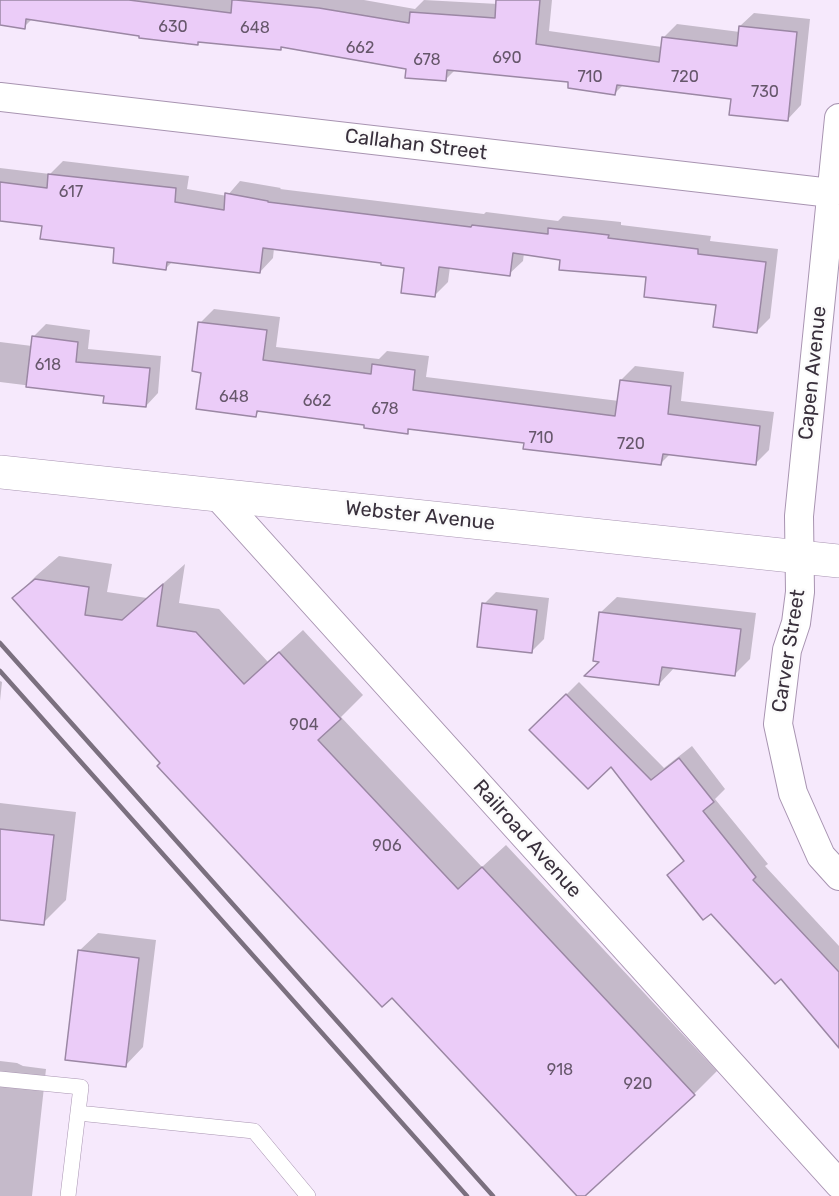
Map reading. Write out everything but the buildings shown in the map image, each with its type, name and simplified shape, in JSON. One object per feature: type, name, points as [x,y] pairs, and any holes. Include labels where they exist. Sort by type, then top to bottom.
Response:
[{"type":"street","name":"Callahan Street","points":[[0,97],[831,193]]},
{"type":"street","name":"Capen Avenue","points":[[799,556],[799,516],[839,118]]},
{"type":"street","name":"Webster Avenue","points":[[0,472],[839,561]]},
{"type":"street","name":"Railroad Avenue","points":[[216,494],[839,1184]]},
{"type":"street","name":"Carver Street","points":[[799,556],[800,592],[796,623],[787,650],[778,724],[793,793],[821,856],[839,876]]},
{"type":"lane","points":[[0,1079],[81,1087],[68,1196]]},
{"type":"lane","points":[[78,1113],[254,1131],[308,1196]]},
{"type":"railway","points":[[0,643],[493,1196]]},
{"type":"railway","points":[[0,671],[467,1196]]}]
